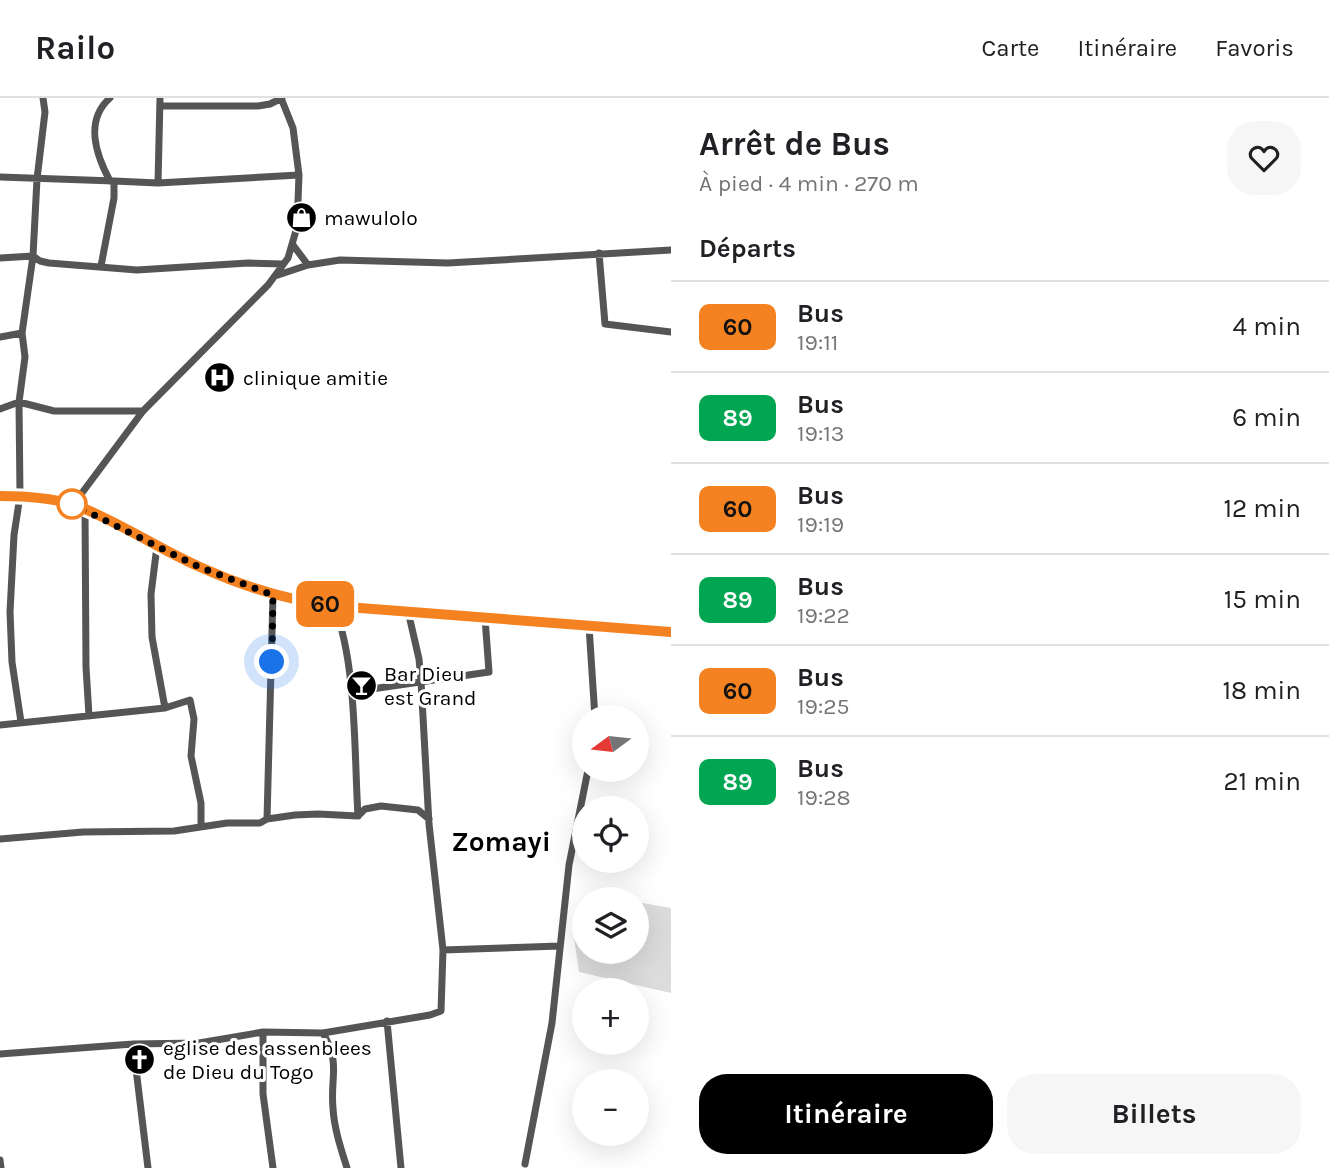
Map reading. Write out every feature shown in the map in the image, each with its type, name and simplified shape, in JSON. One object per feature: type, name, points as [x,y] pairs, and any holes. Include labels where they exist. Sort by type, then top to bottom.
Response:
[{"type":"main road","points":[[0,496],[20,496],[85,509],[199,567],[273,595],[334,606],[671,632]]},
{"type":"street","points":[[21,722],[12,663],[10,612],[14,535],[20,496],[19,402],[24,357],[22,332],[33,256],[37,180],[45,112],[43,98]]},
{"type":"street","points":[[102,266],[114,198],[112,181],[99,159],[94,134],[99,113],[110,98]]},
{"type":"street","points":[[73,505],[143,411],[284,264],[293,246],[300,204],[293,128],[281,98],[258,106],[160,102],[158,183]]},
{"type":"street","points":[[0,177],[158,183],[299,175]]},
{"type":"street","points":[[293,246],[308,265]]},
{"type":"street","points":[[274,276],[308,265],[340,260],[448,263],[671,250]]},
{"type":"street","points":[[599,253],[605,324],[671,332]]},
{"type":"street","points":[[0,258],[33,256],[50,263],[137,270],[248,263],[284,264]]},
{"type":"street","points":[[0,337],[22,332]]},
{"type":"street","points":[[0,409],[19,402],[54,411],[143,411]]},
{"type":"street","points":[[85,509],[89,716]]},
{"type":"street","points":[[157,547],[151,594],[152,638],[165,708]]},
{"type":"street","points":[[267,819],[273,595]]},
{"type":"street","points":[[334,606],[341,622],[348,654],[358,816]]},
{"type":"street","points":[[0,1054],[133,1044],[199,1043],[263,1032],[323,1033],[441,1011],[443,950],[429,819],[421,681],[408,611]]},
{"type":"street","points":[[0,613],[10,612]]},
{"type":"street","points":[[351,692],[489,672],[485,618]]},
{"type":"street","points":[[589,626],[594,705]]},
{"type":"street","points":[[0,724],[165,708],[190,700],[193,708],[191,756],[201,803],[201,826]]},
{"type":"street","points":[[525,1164],[552,1023],[569,865],[586,782]]},
{"type":"street","points":[[0,839],[83,832],[174,831],[201,826],[260,823],[267,819],[318,814],[358,816],[365,809],[381,806],[418,810],[429,819]]},
{"type":"street","points":[[443,950],[560,946]]},
{"type":"street","points":[[387,1021],[401,1168]]},
{"type":"street","points":[[263,1032],[263,1094],[273,1168]]},
{"type":"street","points":[[323,1033],[332,1048],[332,1108],[346,1168]]},
{"type":"street","points":[[133,1044],[148,1168]]},
{"type":"street","points":[[0,1160],[1,1168]]},
{"type":"shaded area","points":[[649,904],[671,908],[671,993],[649,988],[649,978],[605,978],[579,972],[578,964],[649,964]]},
{"type":"bus line","name":"60","points":[[0,496],[20,496],[85,509],[199,567],[292,600],[334,606],[671,632]]},
{"type":"place","name":"mawulolo","points":[[301,218]]},
{"type":"place","name":"clinique amitie","points":[[220,378]]},
{"type":"place","name":"Bar Dieu est Grand","points":[[361,686]]},
{"type":"place","name":"eglise des assenblees de Dieu du Togo","points":[[140,1060]]},
{"type":"district","name":"Zomayi","points":[[501,841]]},
{"type":"route","points":[[72,504],[199,567],[273,595],[272,662]]}]
